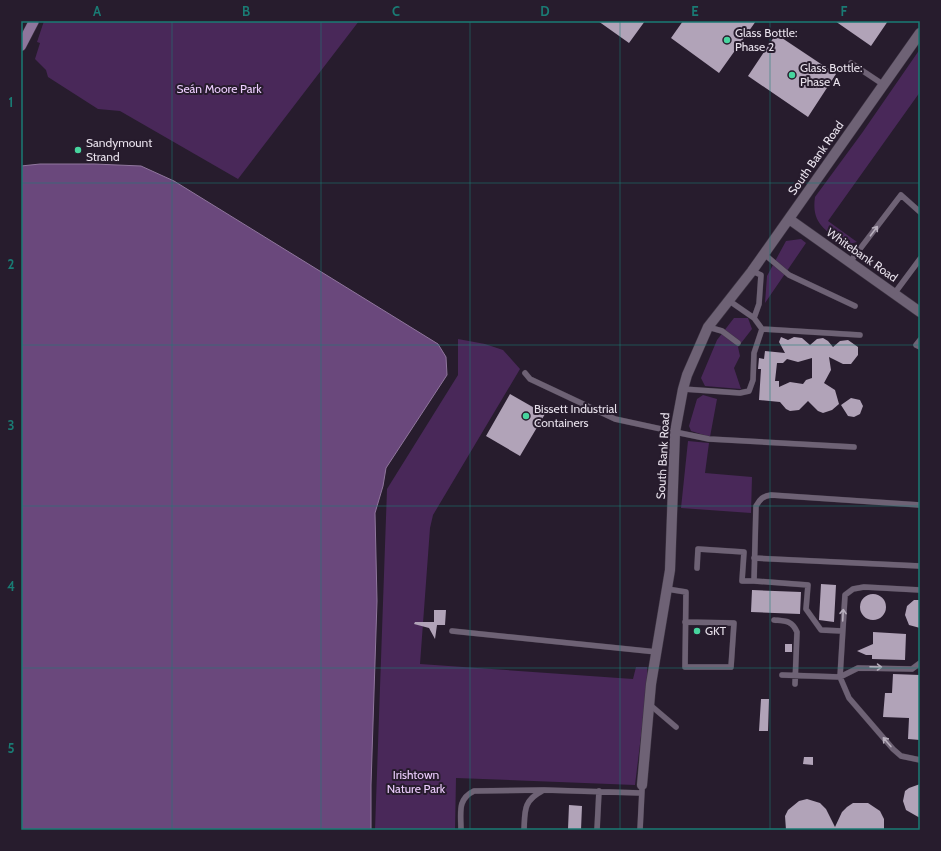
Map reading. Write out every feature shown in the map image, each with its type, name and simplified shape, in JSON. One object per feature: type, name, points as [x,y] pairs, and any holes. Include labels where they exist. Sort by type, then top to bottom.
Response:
[{"type":"main road","points":[[21,46],[34,21]]},
{"type":"street","name":"South Bank Road","points":[[642,789],[650,704],[670,570],[675,432],[683,389],[699,343],[708,327],[752,271],[920,33]]},
{"type":"street","name":"Whitebank Road","points":[[789,219],[920,312]]},
{"type":"lane","points":[[851,63],[884,85]]},
{"type":"lane","points":[[850,262],[901,195],[920,212]]},
{"type":"lane","points":[[764,254],[789,275],[855,306]]},
{"type":"lane","points":[[894,294],[920,259]]},
{"type":"lane","points":[[752,271],[761,276],[759,304],[754,318]]},
{"type":"lane","points":[[728,300],[754,318],[762,329]]},
{"type":"lane","points":[[708,327],[722,331],[738,343]]},
{"type":"lane","points":[[762,329],[860,335]]},
{"type":"lane","points":[[683,389],[740,393],[749,391],[753,380],[754,353],[762,329]]},
{"type":"lane","points":[[920,340],[916,345],[920,347]]},
{"type":"lane","points":[[525,373],[530,379],[615,419],[709,439],[854,448]]},
{"type":"lane","points":[[754,581],[756,506],[759,500],[764,496],[920,505]]},
{"type":"lane","points":[[697,568],[698,549],[744,552],[742,581],[808,585],[806,609],[821,630],[842,631]]},
{"type":"lane","points":[[754,558],[920,566]]},
{"type":"lane","points":[[920,590],[864,587],[852,589],[845,596],[840,677],[849,698],[893,749],[901,756],[920,760]]},
{"type":"lane","points":[[667,589],[686,592],[685,667],[731,667],[734,623],[686,622]]},
{"type":"lane","points":[[774,620],[788,621],[795,626],[797,632],[795,684]]},
{"type":"lane","points":[[452,631],[657,652]]},
{"type":"lane","points":[[782,675],[840,677],[858,668],[912,669],[920,663]]},
{"type":"lane","points":[[650,704],[676,727]]},
{"type":"lane","points":[[461,830],[462,800],[466,795],[474,791],[599,791],[642,789],[640,830]]},
{"type":"lane","points":[[524,830],[526,806],[531,797],[544,790]]},
{"type":"lane","points":[[596,830],[599,791]]},
{"type":"green space","name":"Seán Moore Park","points":[[44,21],[359,21],[238,179],[120,111],[98,109],[48,77],[46,70],[35,59],[40,43],[37,42]]},
{"type":"green space","points":[[920,49],[920,92],[828,221],[857,242],[845,245],[821,226],[815,214],[815,197],[862,133]]},
{"type":"green space","points":[[801,239],[806,243],[765,303],[767,276],[786,241]]},
{"type":"green space","points":[[734,318],[748,318],[752,329],[738,347],[740,356],[734,368],[741,389],[705,386],[701,378],[717,340]]},
{"type":"green space","name":"Irishtown Nature Park","points":[[458,339],[485,344],[503,350],[520,369],[433,515],[430,528],[420,664],[633,679],[636,667],[647,667],[648,679],[635,785],[456,778],[455,830],[375,830],[387,489],[458,375]]},
{"type":"green space","points":[[703,395],[717,399],[710,437],[691,431],[689,426],[697,399]]},
{"type":"green space","points":[[688,441],[709,443],[705,473],[752,477],[751,513],[681,508]]},
{"type":"shaded area","points":[[40,164],[141,166],[174,181],[438,344],[446,357],[447,375],[386,468],[383,486],[375,513],[377,601],[371,830],[21,830],[21,166]]},
{"type":"building","points":[[598,21],[645,21],[629,43]]},
{"type":"building","points":[[683,21],[756,21],[719,73],[671,38]]},
{"type":"building","name":"Glass Bottle: Phase A","points":[[835,21],[888,21],[871,46]]},
{"type":"building","name":"Glass Bottle: Phase A","points":[[776,34],[836,74],[808,117],[748,76]]},
{"type":"building","points":[[781,337],[788,340],[794,337],[802,338],[810,345],[817,339],[823,338],[833,347],[840,341],[848,340],[858,347],[858,355],[851,364],[843,364],[829,357],[831,370],[824,383],[835,390],[839,404],[832,410],[823,413],[818,411],[808,401],[799,410],[790,411],[780,402],[759,400],[761,369],[758,369],[759,358],[764,359],[765,351],[785,353],[779,342]],"holes":[[[812,358],[812,378],[806,380],[803,384],[790,382],[779,387],[779,381],[775,381],[777,363],[783,363],[787,359],[798,362]]]},
{"type":"building","points":[[510,394],[545,414],[520,456],[486,436]]},
{"type":"building","points":[[851,398],[860,400],[863,406],[860,414],[854,417],[848,416],[841,405]]},
{"type":"building","points":[[821,584],[836,585],[834,622],[819,620]]},
{"type":"building","points":[[752,590],[801,592],[800,614],[751,612]]},
{"type":"building","points":[[873,594],[882,598],[886,607],[882,616],[873,620],[864,616],[860,607],[864,598]]},
{"type":"building","points":[[914,600],[920,600],[920,628],[909,625],[905,615],[907,606]]},
{"type":"building","points":[[434,610],[446,610],[445,625],[437,625],[435,639],[429,628],[414,624],[415,622],[434,622]]},
{"type":"building","points":[[873,632],[906,634],[905,660],[872,659],[872,655],[866,655],[857,651],[873,644]]},
{"type":"building","points":[[785,644],[792,644],[792,652],[785,652]]},
{"type":"building","points":[[893,674],[920,675],[920,740],[908,739],[909,718],[883,717],[885,693],[892,693]]},
{"type":"building","points":[[761,699],[769,699],[768,731],[759,731]]},
{"type":"building","points":[[804,757],[813,757],[813,765],[803,764]]},
{"type":"building","points":[[920,784],[920,818],[906,810],[903,801],[905,791]]},
{"type":"building","points":[[807,799],[820,803],[826,809],[835,827],[842,812],[847,807],[853,803],[868,803],[880,811],[884,819],[884,830],[786,830],[785,816],[788,810],[799,801]]},
{"type":"building","points":[[569,805],[582,806],[581,830],[568,829]]},
{"type":"place","name":"Glass Bottle: Phase 2","points":[[727,40]]},
{"type":"place","name":"Glass Bottle: Phase A","points":[[792,75]]},
{"type":"place","name":"Sandymount Strand","points":[[78,150]]},
{"type":"place","name":"Bissett Industrial Containers","points":[[526,416]]},
{"type":"place","name":"GKT","points":[[697,631]]}]
